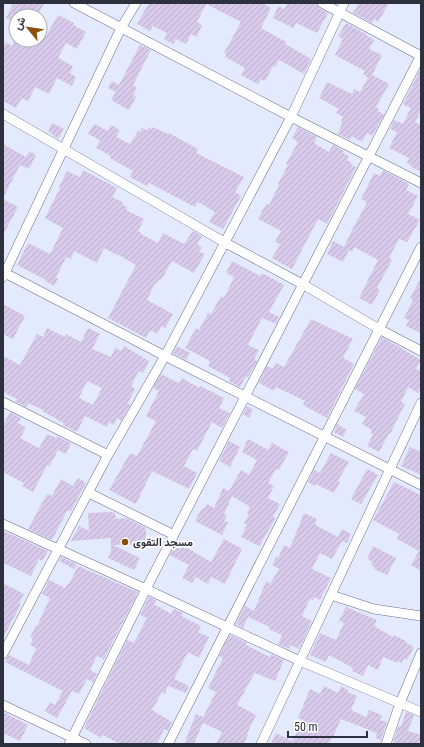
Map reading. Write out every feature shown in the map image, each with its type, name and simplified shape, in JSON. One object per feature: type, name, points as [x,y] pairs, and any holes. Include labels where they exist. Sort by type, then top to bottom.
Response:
[{"type":"street","points":[[74,3],[291,117],[421,183]]},
{"type":"street","points":[[136,3],[121,28],[4,274],[421,485]]},
{"type":"street","points":[[70,741],[146,589],[304,285],[421,55],[322,3]]},
{"type":"street","points":[[3,654],[108,455],[165,356],[291,117],[344,3]]},
{"type":"street","points":[[3,114],[224,242],[421,351]]},
{"type":"street","points":[[168,744],[421,247]]},
{"type":"street","points":[[3,402],[108,455]]},
{"type":"street","points":[[261,744],[421,403]]},
{"type":"street","points":[[89,493],[174,535]]},
{"type":"street","points":[[3,524],[300,661],[421,712]]},
{"type":"street","points":[[331,595],[374,609],[421,616]]},
{"type":"street","points":[[386,744],[400,703],[421,653]]},
{"type":"street","points":[[3,705],[70,741],[86,744]]},
{"type":"building","points":[[13,3],[44,3],[42,8],[11,8]]},
{"type":"building","points":[[149,3],[262,3],[271,8],[261,28],[286,42],[285,44],[311,59],[304,74],[279,60],[275,67],[273,66],[265,81],[261,79],[258,84],[241,75],[245,68],[225,57],[227,54],[224,53],[241,22],[206,4],[197,22],[202,25],[197,37],[191,34],[186,44],[176,39],[173,44],[164,39],[167,33],[153,26],[150,31],[137,24]]},
{"type":"building","points":[[288,3],[316,3],[319,8],[328,13],[317,33],[296,23],[293,28],[273,18],[278,6],[284,9]]},
{"type":"building","points":[[359,3],[389,3],[378,22],[374,19],[372,23],[353,13]]},
{"type":"building","points":[[58,15],[74,23],[73,25],[86,32],[77,49],[66,43],[58,58],[73,66],[70,73],[76,77],[72,86],[57,78],[49,94],[35,87],[28,101],[22,98],[16,108],[3,101],[3,47],[6,42],[8,43],[8,48],[48,48],[48,32]]},
{"type":"building","points":[[346,23],[374,40],[369,49],[382,55],[372,75],[389,84],[376,107],[379,109],[378,111],[384,115],[372,136],[367,133],[362,142],[352,136],[350,140],[338,134],[343,117],[336,113],[339,109],[319,98],[327,82],[352,94],[354,89],[360,92],[368,78],[363,74],[365,71],[335,55],[343,39],[338,36]]},
{"type":"building","points":[[140,45],[151,50],[133,85],[137,88],[133,95],[136,97],[129,110],[111,100],[116,92],[108,88],[112,81],[119,85]]},
{"type":"building","points":[[421,68],[421,111],[415,122],[421,125],[421,172],[411,167],[412,166],[407,163],[409,158],[389,148],[397,132],[390,129],[394,120],[403,124],[411,108],[403,104]]},
{"type":"building","points":[[52,123],[64,129],[58,139],[48,131]]},
{"type":"building","points":[[94,124],[108,131],[111,125],[120,130],[116,137],[130,144],[138,131],[140,132],[142,128],[147,130],[149,127],[152,129],[153,127],[168,134],[169,133],[198,149],[196,153],[244,177],[235,192],[241,196],[223,229],[209,222],[215,212],[198,202],[195,207],[149,183],[147,186],[130,177],[133,171],[96,148],[100,140],[88,134]]},
{"type":"building","points":[[298,127],[317,137],[314,143],[329,152],[333,145],[344,151],[343,153],[349,156],[347,160],[352,163],[351,165],[356,167],[327,224],[318,219],[292,269],[272,258],[280,244],[275,242],[281,231],[258,219],[266,204],[269,205],[288,165],[286,164],[298,142],[292,138]]},
{"type":"building","points":[[3,144],[26,157],[29,151],[36,155],[29,169],[20,165],[3,198]]},
{"type":"building","points":[[83,170],[117,188],[112,197],[121,201],[123,205],[127,207],[126,210],[144,219],[138,231],[141,234],[158,243],[163,233],[184,244],[193,231],[202,236],[197,244],[202,247],[199,252],[205,254],[194,273],[172,261],[161,280],[160,279],[155,284],[147,300],[173,314],[165,328],[162,326],[157,334],[150,330],[146,338],[108,318],[136,265],[117,254],[104,248],[97,263],[74,251],[71,259],[66,257],[56,278],[58,279],[54,286],[45,281],[46,280],[17,265],[28,243],[50,254],[63,228],[45,218],[67,171],[80,177]]},
{"type":"building","points":[[383,170],[409,184],[406,190],[418,196],[408,214],[420,220],[407,242],[399,239],[389,258],[392,260],[377,288],[380,290],[372,305],[359,298],[378,260],[354,247],[352,252],[349,250],[343,262],[327,254],[333,241],[344,247],[367,202],[361,199],[374,173],[380,176]]},
{"type":"building","points":[[3,199],[18,207],[3,235]]},
{"type":"building","points":[[232,261],[260,276],[262,273],[284,285],[269,312],[279,317],[276,324],[262,318],[248,345],[259,350],[254,359],[257,361],[248,377],[246,376],[240,387],[229,381],[230,378],[208,366],[210,361],[185,348],[196,328],[199,330],[208,313],[211,314],[221,296],[224,298],[234,277],[226,273]]},
{"type":"building","points":[[421,278],[421,333],[406,326],[409,320],[404,318],[413,300],[410,298]]},
{"type":"building","points":[[3,304],[25,316],[13,339],[3,334]]},
{"type":"building","points":[[311,319],[353,339],[343,358],[354,364],[327,418],[303,405],[305,401],[276,387],[274,391],[259,383],[267,366],[273,369],[276,363],[284,367]]},
{"type":"building","points":[[47,328],[65,337],[66,334],[81,342],[88,328],[100,334],[92,349],[111,357],[115,348],[121,351],[124,346],[149,361],[143,373],[139,371],[131,386],[135,389],[128,403],[130,405],[121,421],[117,418],[114,425],[109,422],[107,427],[85,416],[77,432],[63,425],[64,423],[42,411],[43,410],[28,403],[26,407],[15,401],[17,399],[3,392],[3,356],[20,365],[37,334],[43,337]],"holes":[[[87,381],[102,388],[93,405],[79,398]]]},
{"type":"building","points":[[382,337],[421,360],[416,369],[421,371],[421,386],[418,393],[408,387],[401,402],[405,404],[379,452],[367,446],[373,434],[371,433],[372,430],[362,424],[366,417],[354,411],[364,394],[355,389]]},
{"type":"building","points":[[177,346],[190,353],[186,360],[173,353]]},
{"type":"building","points":[[161,374],[179,383],[182,378],[199,388],[200,386],[224,398],[219,408],[230,413],[222,428],[212,422],[197,451],[193,449],[184,466],[197,473],[189,489],[152,471],[136,504],[109,490],[130,453],[137,456],[156,421],[146,416],[159,391],[153,388]]},
{"type":"building","points":[[247,406],[253,410],[249,418],[243,414]]},
{"type":"building","points":[[10,412],[21,418],[18,423],[26,428],[20,438],[39,448],[47,434],[56,438],[57,436],[71,443],[66,454],[58,450],[49,467],[47,465],[33,492],[22,486],[24,483],[3,472],[3,425]]},
{"type":"building","points":[[337,424],[347,430],[343,437],[334,432]]},
{"type":"building","points":[[248,439],[268,450],[272,443],[289,452],[279,470],[276,469],[268,483],[274,486],[268,498],[280,504],[273,517],[276,518],[259,546],[241,537],[247,525],[244,523],[249,514],[247,513],[250,507],[232,496],[224,514],[227,515],[224,521],[228,522],[222,535],[195,521],[202,508],[204,509],[207,504],[214,508],[223,488],[229,491],[241,470],[249,475],[257,460],[242,452]]},
{"type":"building","points":[[229,441],[240,447],[230,467],[219,461]]},
{"type":"building","points":[[410,447],[421,452],[421,475],[401,466]]},
{"type":"building","points":[[331,453],[349,462],[338,481],[340,482],[334,493],[316,484],[315,486],[308,482],[314,470],[320,473]]},
{"type":"building","points":[[367,469],[378,475],[361,504],[351,499]]},
{"type":"building","points":[[78,478],[86,483],[71,511],[67,511],[52,540],[28,529],[47,494],[52,496],[61,479],[73,486]]},
{"type":"building","points":[[394,482],[421,495],[421,571],[411,565],[419,551],[397,539],[399,534],[373,520]]},
{"type":"building","points":[[88,513],[115,513],[116,519],[126,518],[146,528],[146,544],[113,545],[140,558],[134,570],[108,558],[111,551],[111,538],[71,541],[79,526],[89,531]]},
{"type":"building","points":[[304,513],[317,519],[315,524],[319,527],[338,537],[342,529],[351,534],[347,543],[342,541],[332,559],[320,553],[312,569],[331,578],[320,600],[314,597],[313,600],[310,599],[302,616],[312,621],[299,649],[290,645],[289,649],[278,644],[282,635],[269,629],[270,627],[248,617],[243,628],[236,624],[245,606],[254,611],[266,581],[270,584],[279,569],[272,565],[276,557],[278,558],[284,545],[290,548]]},
{"type":"building","points":[[3,531],[48,551],[42,561],[39,559],[31,576],[3,563]]},
{"type":"building","points":[[224,539],[242,549],[225,584],[211,577],[208,584],[196,577],[192,583],[182,578],[189,565],[170,555],[177,542],[211,562]]},
{"type":"building","points":[[373,546],[396,558],[387,575],[374,569],[375,567],[371,566],[373,562],[367,559]]},
{"type":"building","points":[[61,557],[77,564],[74,569],[59,561]]},
{"type":"building","points":[[78,566],[138,592],[104,659],[97,656],[90,670],[97,674],[93,682],[87,679],[79,694],[72,691],[57,718],[45,711],[50,702],[55,705],[63,691],[5,662],[9,655],[29,665],[36,648],[30,645],[33,638],[30,637],[36,625],[37,626],[50,598],[42,594],[49,580],[65,588],[68,583],[69,584]]},
{"type":"building","points":[[3,583],[24,594],[19,603],[21,604],[3,638]]},
{"type":"building","points":[[149,597],[156,600],[154,604],[171,614],[174,609],[183,613],[181,616],[201,626],[198,632],[209,637],[199,658],[188,652],[174,679],[189,686],[186,693],[168,686],[165,694],[162,692],[152,710],[172,722],[168,731],[164,729],[157,744],[120,744],[103,735],[101,738],[84,728],[127,640],[134,643],[147,618],[140,615]]},
{"type":"building","points":[[346,607],[377,620],[374,626],[393,637],[394,635],[406,641],[405,642],[414,647],[407,660],[404,658],[402,663],[399,661],[398,663],[383,657],[378,670],[368,665],[363,676],[352,671],[353,668],[329,655],[326,662],[310,655],[320,633],[336,640],[344,623],[339,621]]},
{"type":"building","points":[[230,635],[270,657],[271,654],[284,660],[275,681],[255,673],[237,705],[256,715],[244,744],[216,744],[222,732],[203,723],[194,744],[184,744],[196,714],[203,717],[216,692],[208,688],[223,658],[219,656]]},
{"type":"building","points":[[324,686],[338,693],[341,686],[348,690],[347,692],[357,696],[351,710],[366,717],[369,710],[382,715],[380,720],[387,722],[381,740],[375,738],[377,733],[341,719],[332,739],[328,744],[271,744],[276,733],[292,741],[303,720],[298,718],[310,689],[320,694]]},
{"type":"building","points":[[3,712],[28,725],[20,741],[3,733]]},
{"type":"building","points":[[406,712],[414,715],[408,731],[421,735],[419,744],[393,743],[398,726],[401,727]]},
{"type":"place","name":"مسجد التقوى","points":[[125,542]]}]
